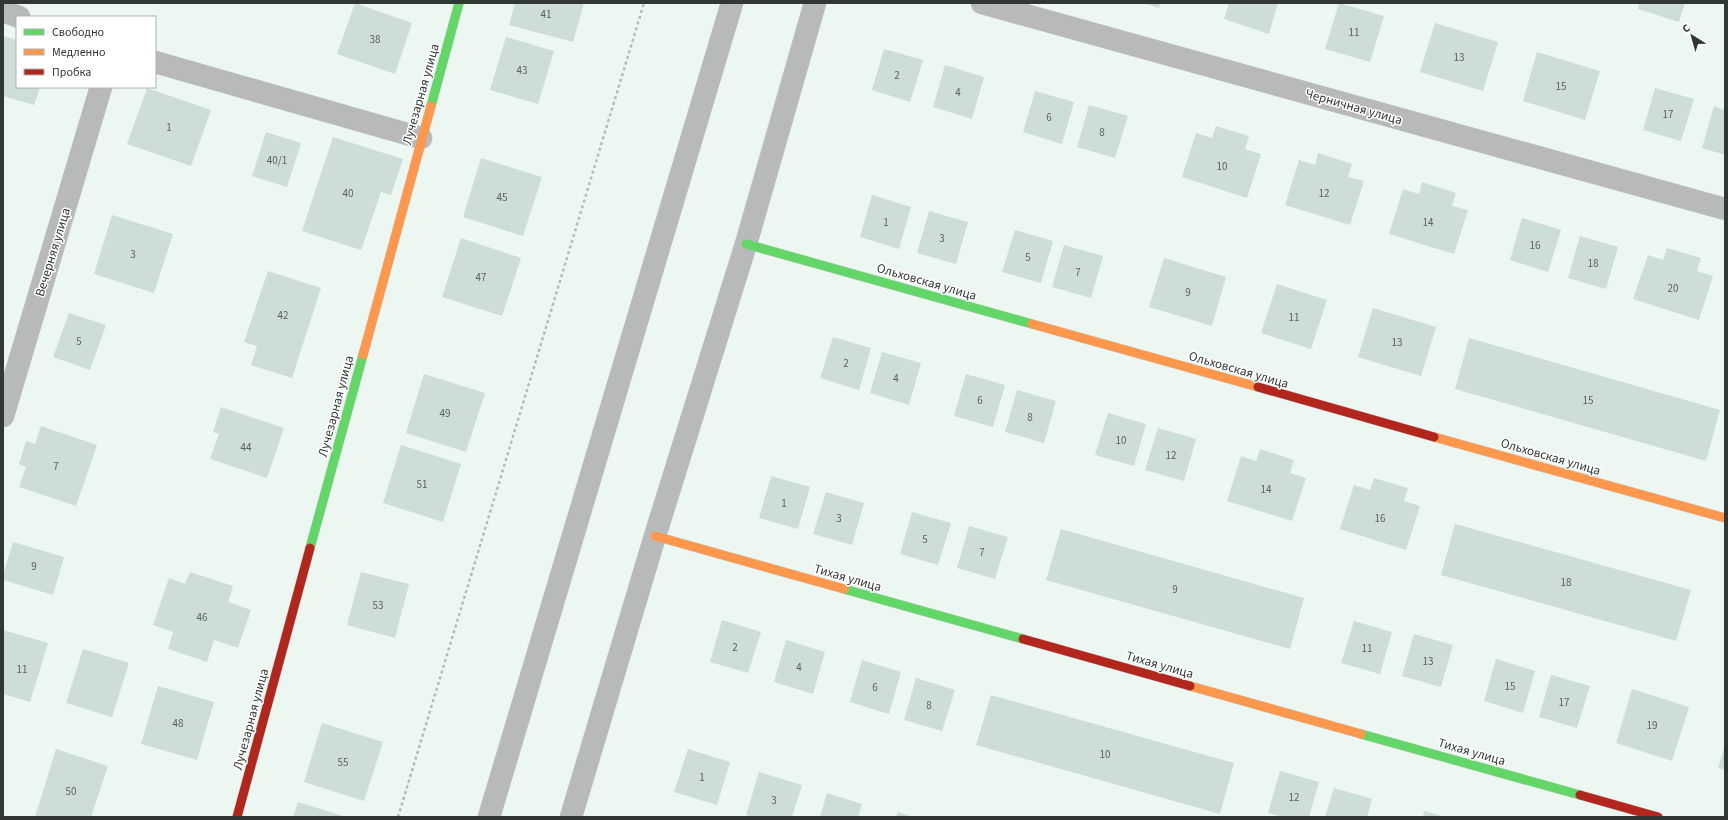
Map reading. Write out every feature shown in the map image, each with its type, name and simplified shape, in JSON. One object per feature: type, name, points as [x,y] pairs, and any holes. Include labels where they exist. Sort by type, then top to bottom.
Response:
[{"type":"street","name":"Лучезарная улица","points":[[237,817],[460,3]]},
{"type":"street","points":[[489,817],[732,3]]},
{"type":"street","points":[[571,817],[655,536],[746,244],[815,3]]},
{"type":"street","name":"Черничная улица","points":[[982,3],[1725,209]]},
{"type":"street","points":[[3,11],[16,16]]},
{"type":"street","points":[[156,62],[422,138]]},
{"type":"street","name":"Вечерняя улица","points":[[3,416],[101,88]]},
{"type":"street","name":"Ольховская улица","points":[[746,244],[1725,518]]},
{"type":"street","name":"Тихая улица","points":[[655,536],[1658,817]]},
{"type":"path","points":[[398,817],[644,3]]},
{"type":"building","points":[[355,3],[412,23],[395,74],[337,54]]},
{"type":"building","points":[[515,3],[584,3],[573,42],[509,25]]},
{"type":"building","points":[[1143,3],[1160,3],[1159,8]]},
{"type":"building","points":[[1229,3],[1278,3],[1269,34],[1224,19]]},
{"type":"building","points":[[1339,3],[1384,16],[1370,62],[1325,49]]},
{"type":"building","points":[[1639,3],[1685,3],[1679,22],[1638,9]]},
{"type":"building","points":[[1435,23],[1498,42],[1483,91],[1420,72]]},
{"type":"building","points":[[3,36],[16,40],[16,88],[40,88],[34,105],[3,96]]},
{"type":"building","points":[[506,37],[554,51],[538,104],[490,90]]},
{"type":"building","points":[[884,49],[923,60],[910,102],[872,90]]},
{"type":"building","points":[[1537,52],[1600,71],[1585,120],[1523,101]]},
{"type":"building","points":[[945,65],[984,77],[972,119],[933,107]]},
{"type":"building","points":[[147,88],[211,110],[191,166],[127,144]]},
{"type":"building","points":[[1655,88],[1694,99],[1681,141],[1643,130]]},
{"type":"building","points":[[1035,91],[1074,102],[1062,144],[1023,132]]},
{"type":"building","points":[[1089,105],[1128,116],[1115,158],[1077,147]]},
{"type":"building","points":[[1714,106],[1725,110],[1725,155],[1702,148]]},
{"type":"building","points":[[1216,126],[1249,136],[1245,149],[1261,154],[1247,198],[1182,177],[1196,133],[1212,138]]},
{"type":"building","points":[[266,132],[301,143],[287,187],[252,176]]},
{"type":"building","points":[[333,137],[403,159],[391,195],[381,192],[361,250],[302,231]]},
{"type":"building","points":[[1318,153],[1352,164],[1348,177],[1364,181],[1350,225],[1285,205],[1299,160],[1315,165]]},
{"type":"building","points":[[481,158],[542,177],[523,236],[463,217]]},
{"type":"building","points":[[1422,182],[1456,193],[1452,206],[1468,210],[1454,254],[1389,234],[1403,189],[1419,194]]},
{"type":"building","points":[[872,195],[911,207],[899,249],[860,237]]},
{"type":"building","points":[[929,211],[968,222],[956,264],[917,253]]},
{"type":"building","points":[[112,215],[173,234],[154,293],[94,274]]},
{"type":"building","points":[[1522,218],[1561,230],[1548,272],[1510,260]]},
{"type":"building","points":[[1015,230],[1053,241],[1041,283],[1002,272]]},
{"type":"building","points":[[1580,236],[1618,247],[1606,289],[1568,278]]},
{"type":"building","points":[[461,238],[521,258],[502,316],[442,297]]},
{"type":"building","points":[[1064,245],[1103,256],[1091,298],[1052,287]]},
{"type":"building","points":[[1667,248],[1701,258],[1697,271],[1713,276],[1699,320],[1633,299],[1648,255],[1663,260]]},
{"type":"building","points":[[1164,258],[1226,277],[1212,326],[1149,307]]},
{"type":"building","points":[[268,271],[321,288],[292,378],[251,365],[257,346],[244,342]]},
{"type":"building","points":[[1277,284],[1327,300],[1311,349],[1261,333]]},
{"type":"building","points":[[1373,308],[1436,327],[1421,376],[1358,357]]},
{"type":"building","points":[[69,313],[106,325],[90,370],[53,357]]},
{"type":"building","points":[[833,337],[871,348],[859,390],[820,378]]},
{"type":"building","points":[[1469,338],[1720,410],[1706,461],[1455,389]]},
{"type":"building","points":[[882,352],[921,363],[909,405],[870,393]]},
{"type":"building","points":[[424,374],[485,393],[466,452],[406,433]]},
{"type":"building","points":[[966,374],[1005,385],[993,427],[954,416]]},
{"type":"building","points":[[1017,390],[1056,401],[1044,443],[1005,432]]},
{"type":"building","points":[[221,407],[284,428],[267,478],[210,459],[219,434],[213,432]]},
{"type":"building","points":[[1108,413],[1146,424],[1134,466],[1095,455]]},
{"type":"building","points":[[41,426],[97,445],[76,506],[19,487],[26,467],[19,464],[26,441],[35,444]]},
{"type":"building","points":[[1158,428],[1196,439],[1184,481],[1145,470]]},
{"type":"building","points":[[401,445],[461,464],[443,522],[383,503]]},
{"type":"building","points":[[1260,449],[1294,460],[1290,473],[1306,478],[1292,521],[1227,501],[1241,456],[1256,461]]},
{"type":"building","points":[[771,476],[810,487],[798,529],[759,518]]},
{"type":"building","points":[[1374,478],[1408,488],[1404,501],[1420,506],[1406,550],[1340,529],[1354,485],[1370,490]]},
{"type":"building","points":[[826,492],[864,503],[852,545],[813,534]]},
{"type":"building","points":[[912,512],[951,523],[938,565],[900,554]]},
{"type":"building","points":[[1455,524],[1691,590],[1676,641],[1441,575]]},
{"type":"building","points":[[969,526],[1008,537],[995,579],[957,568]]},
{"type":"building","points":[[1061,529],[1304,598],[1290,649],[1046,580]]},
{"type":"building","points":[[13,542],[64,557],[53,595],[3,580],[3,575]]},
{"type":"building","points":[[190,572],[233,586],[228,602],[251,610],[238,648],[214,640],[207,662],[168,649],[173,632],[153,625],[169,578],[185,584]]},
{"type":"building","points":[[361,572],[409,584],[395,638],[347,625]]},
{"type":"building","points":[[722,620],[761,632],[748,673],[710,662]]},
{"type":"building","points":[[1354,621],[1392,632],[1380,674],[1341,663]]},
{"type":"building","points":[[3,630],[48,643],[30,702],[3,694]]},
{"type":"building","points":[[1414,634],[1453,645],[1441,687],[1402,676]]},
{"type":"building","points":[[786,640],[825,652],[813,694],[774,682]]},
{"type":"building","points":[[83,649],[129,663],[112,717],[66,703]]},
{"type":"building","points":[[1496,659],[1535,671],[1523,713],[1484,701]]},
{"type":"building","points":[[862,660],[901,672],[889,714],[850,702]]},
{"type":"building","points":[[1551,675],[1590,686],[1577,728],[1539,717]]},
{"type":"building","points":[[916,678],[955,690],[942,731],[904,720]]},
{"type":"building","points":[[158,686],[214,702],[197,760],[141,744]]},
{"type":"building","points":[[1632,689],[1689,707],[1672,761],[1616,743]]},
{"type":"building","points":[[991,695],[1234,763],[1220,814],[976,745]]},
{"type":"building","points":[[322,723],[383,742],[364,801],[304,782]]},
{"type":"building","points":[[1725,745],[1725,770],[1718,768]]},
{"type":"building","points":[[56,749],[108,766],[91,817],[35,817]]},
{"type":"building","points":[[688,749],[730,762],[717,805],[674,792]]},
{"type":"building","points":[[1280,771],[1319,782],[1309,817],[1283,817],[1268,813]]},
{"type":"building","points":[[759,772],[802,785],[792,817],[753,817],[746,815]]},
{"type":"building","points":[[1334,788],[1372,799],[1367,817],[1325,817]]},
{"type":"building","points":[[827,793],[862,804],[858,817],[820,817]]},
{"type":"building","points":[[298,802],[346,817],[293,817]]},
{"type":"building","points":[[1424,811],[1445,817],[1423,817]]},
{"type":"building","points":[[898,812],[913,817],[896,817]]},
{"type":"traffic: fast","points":[[431,106],[459,3]]},
{"type":"traffic: fast","points":[[746,244],[1032,324]]},
{"type":"traffic: fast","points":[[310,548],[363,355]]},
{"type":"traffic: fast","points":[[844,589],[1023,639]]},
{"type":"traffic: fast","points":[[1361,734],[1580,795]]},
{"type":"traffic: slow","points":[[363,355],[431,106]]},
{"type":"traffic: slow","points":[[1032,324],[1258,387]]},
{"type":"traffic: slow","points":[[1434,437],[1725,518]]},
{"type":"traffic: slow","points":[[655,536],[844,589]]},
{"type":"traffic: slow","points":[[1190,686],[1361,734]]},
{"type":"traffic: jam","points":[[1258,387],[1434,437]]},
{"type":"traffic: jam","points":[[237,817],[310,548]]},
{"type":"traffic: jam","points":[[1023,639],[1190,686]]},
{"type":"traffic: jam","points":[[1580,795],[1658,817]]}]
